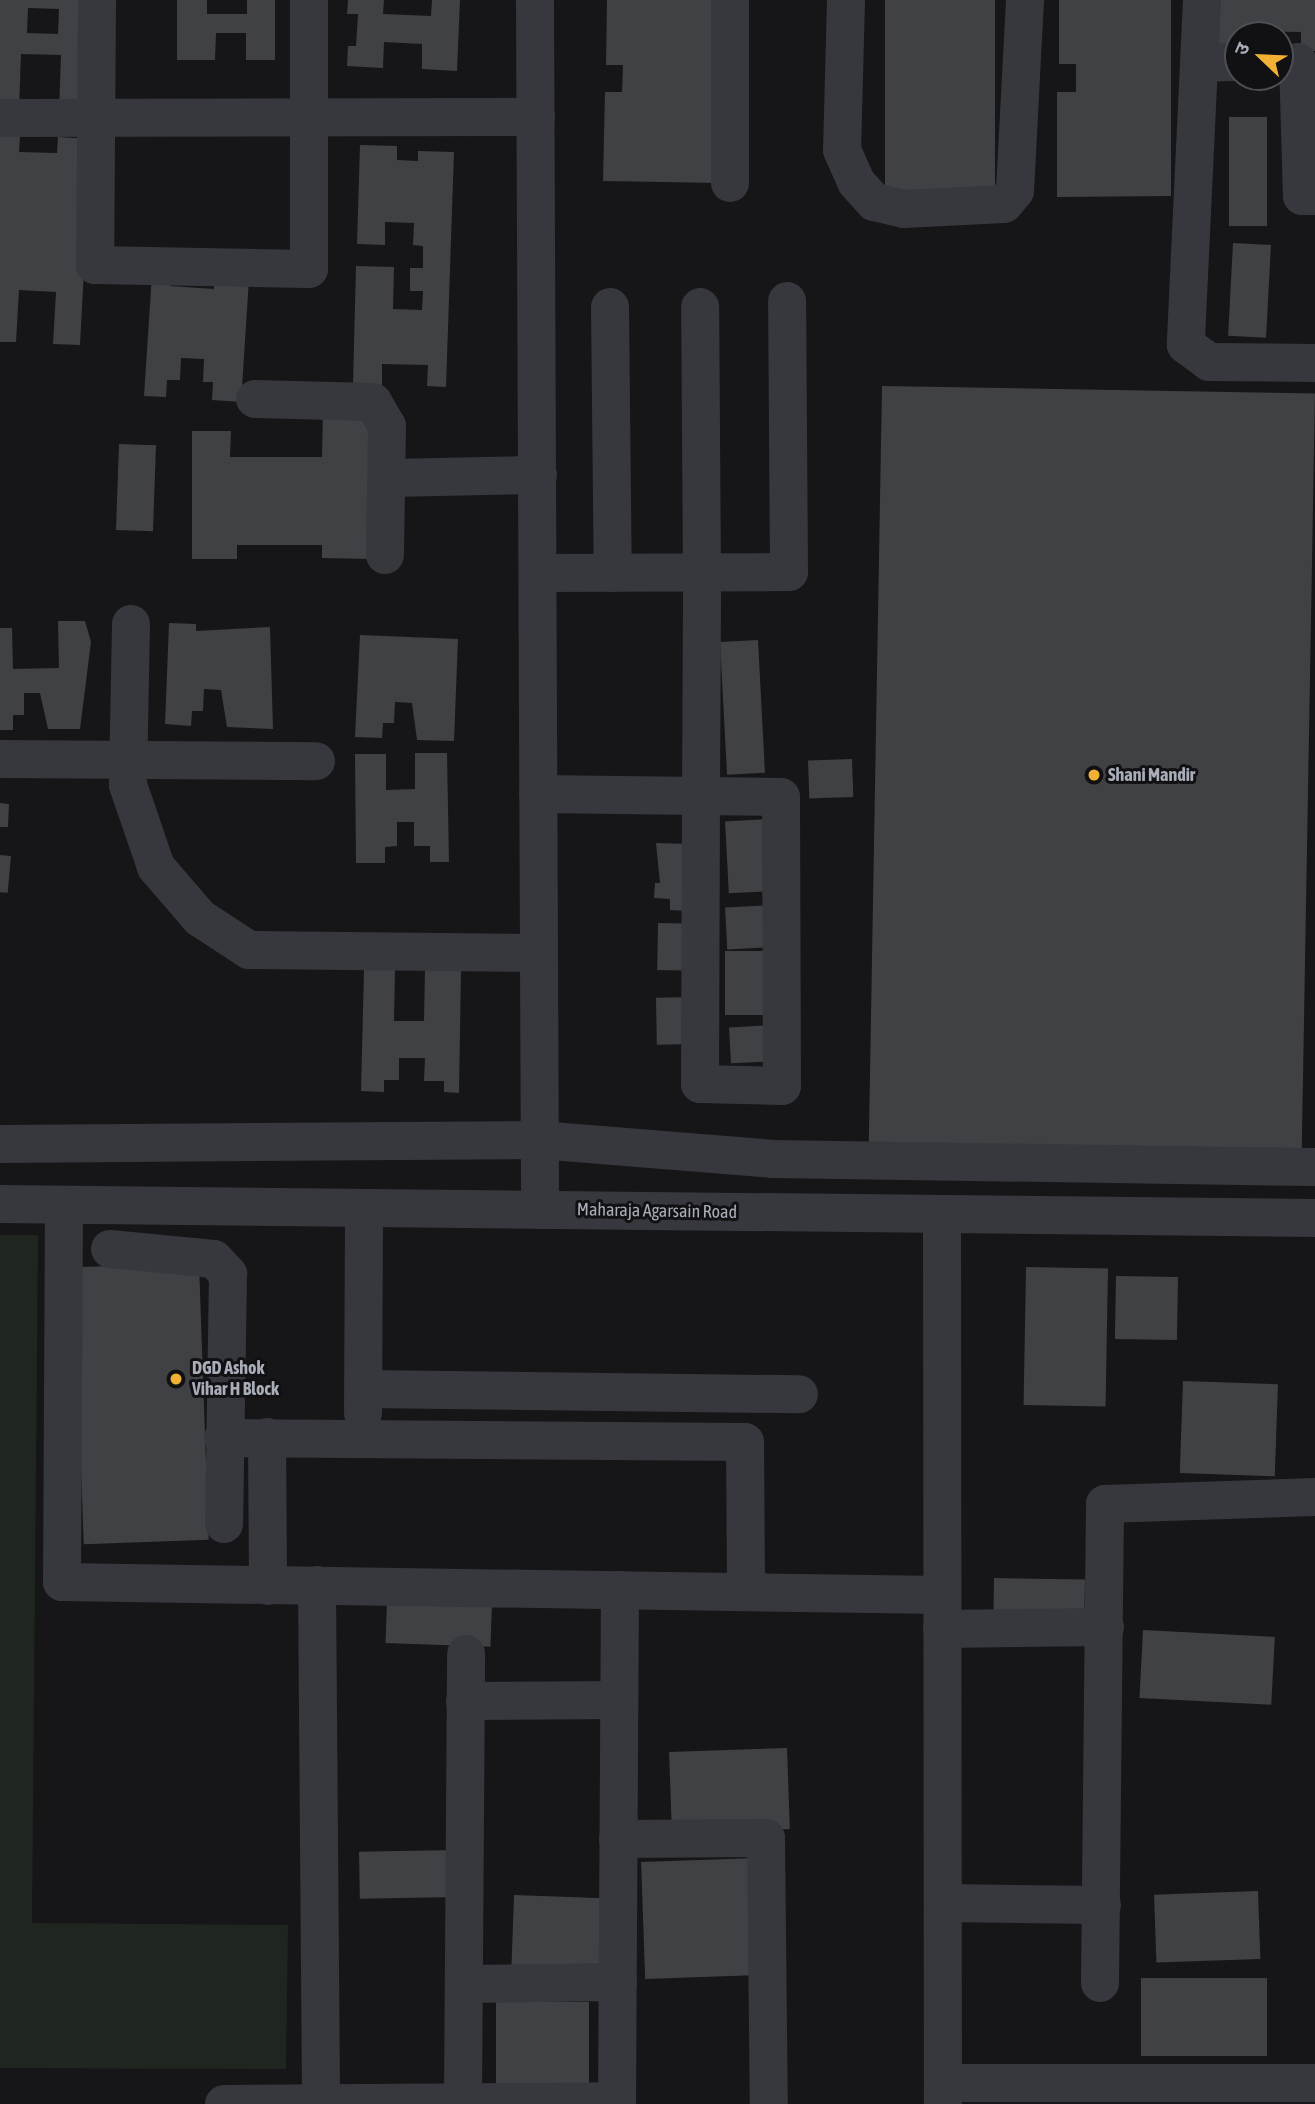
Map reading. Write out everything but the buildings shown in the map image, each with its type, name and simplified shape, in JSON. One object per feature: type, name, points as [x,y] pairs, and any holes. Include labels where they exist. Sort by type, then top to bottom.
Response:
[{"type":"street","points":[[97,0],[95,265],[309,269],[309,0]]},
{"type":"street","points":[[535,0],[540,1210]]},
{"type":"street","points":[[730,0],[730,183]]},
{"type":"street","points":[[846,0],[842,150],[856,183],[874,202],[904,209],[1004,204],[1015,191],[1025,0]]},
{"type":"street","points":[[1202,0],[1219,62],[1186,345],[1209,362],[1315,363]]},
{"type":"street","points":[[1298,62],[1302,196],[1315,196]]},
{"type":"street","points":[[0,118],[311,114],[536,117]]},
{"type":"street","points":[[538,573],[789,572],[787,302]]},
{"type":"street","points":[[610,307],[613,573]]},
{"type":"street","points":[[538,794],[701,796],[781,797],[782,1087],[700,1084],[701,796],[702,574],[700,307]]},
{"type":"street","points":[[255,399],[373,402],[387,426],[389,478],[385,555]]},
{"type":"street","points":[[389,478],[538,475]]},
{"type":"street","points":[[131,624],[128,785],[156,867],[200,918],[250,950],[539,953]]},
{"type":"street","points":[[0,760],[316,761]]},
{"type":"street","points":[[0,1144],[540,1140],[773,1159],[1315,1167]]},
{"type":"street","name":"Maharaja Agarsain Road","points":[[0,1204],[1315,1218]]},
{"type":"street","points":[[64,1205],[62,1582],[746,1592],[1105,1627]]},
{"type":"street","points":[[363,1436],[365,1208]]},
{"type":"street","points":[[942,1214],[943,2093],[1096,2093],[1315,2083]]},
{"type":"street","points":[[110,1249],[214,1259],[228,1274],[232,1294],[223,1438],[224,1524]]},
{"type":"street","points":[[363,1390],[799,1394]]},
{"type":"street","points":[[223,1438],[363,1436],[745,1442],[746,1592]]},
{"type":"street","points":[[267,1437],[268,1586]]},
{"type":"street","points":[[1100,1983],[1105,1504],[1315,1497]]},
{"type":"street","points":[[317,1585],[321,2100]]},
{"type":"street","points":[[245,2104],[321,2100],[617,2102],[620,1590]]},
{"type":"street","points":[[463,2100],[466,1654]]},
{"type":"street","points":[[465,1701],[619,1700]]},
{"type":"street","points":[[618,1839],[766,1838],[769,2104]]},
{"type":"street","points":[[943,1903],[1102,1905]]},
{"type":"street","points":[[464,1984],[618,1982]]},
{"type":"shaded area","points":[[0,1235],[38,1235],[32,1923],[288,1925],[286,2069],[0,2068]]},
{"type":"place","name":"Shani Mandir","points":[[1094,775]]},
{"type":"place","name":"DGD Ashok Vihar H Block","points":[[176,1379]]}]
